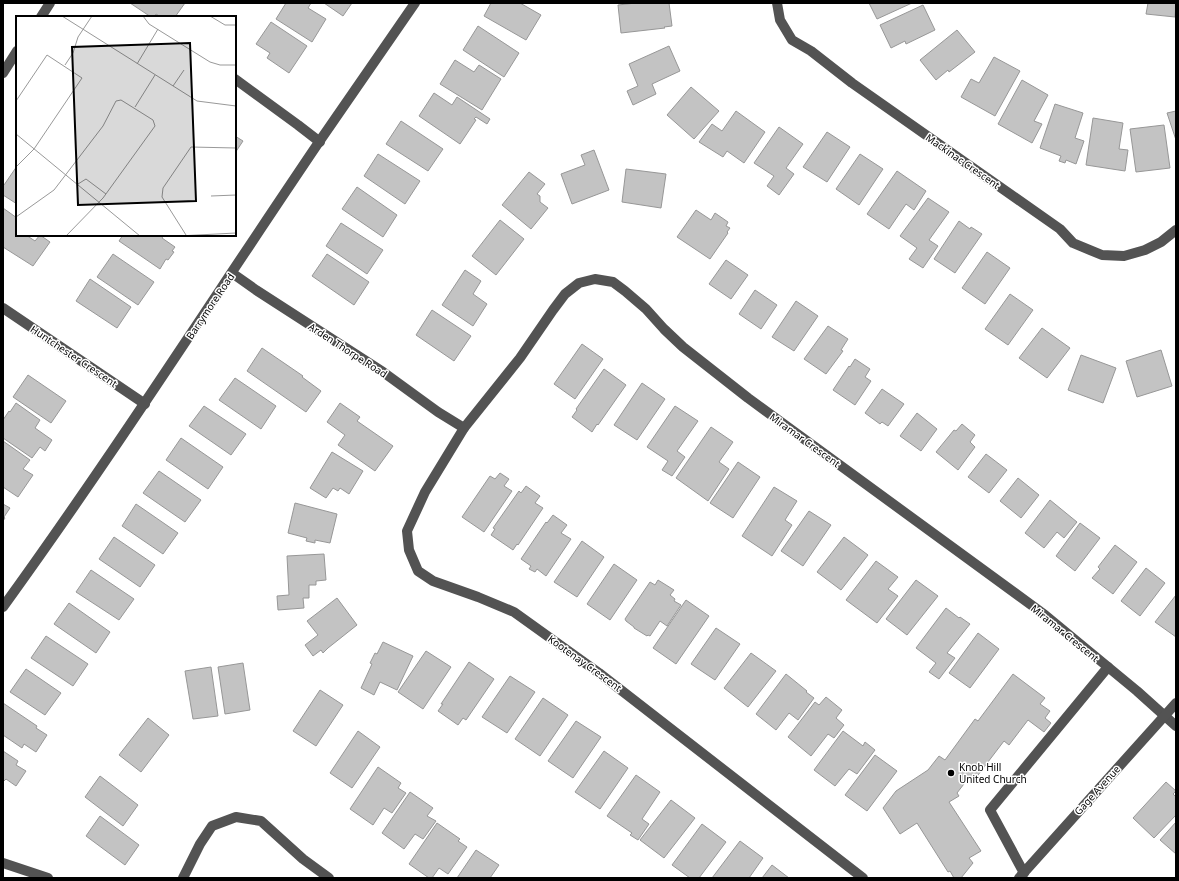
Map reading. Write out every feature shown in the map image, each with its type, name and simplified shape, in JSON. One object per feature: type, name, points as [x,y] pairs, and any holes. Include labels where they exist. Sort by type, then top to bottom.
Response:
[{"type":"street","points":[[42,16],[50,3]]},
{"type":"street","name":"Barrymore Road","points":[[3,607],[145,404],[415,3]]},
{"type":"street","name":"Mackinac Crescent","points":[[777,3],[780,20],[792,40],[811,51],[852,83],[1060,229],[1073,243],[1102,255],[1124,256],[1145,250],[1161,242],[1176,230]]},
{"type":"street","points":[[3,72],[16,53]]},
{"type":"street","points":[[236,80],[320,142]]},
{"type":"street","name":"Arden Thorpe Road","points":[[232,273],[383,372],[438,412],[464,428]]},
{"type":"street","name":"Miramar Crescent","points":[[464,428],[520,358],[565,294],[579,283],[595,279],[613,282],[646,309],[683,348],[748,398],[1038,610],[1108,667],[1176,726]]},
{"type":"street","name":"Huntchester Crescent","points":[[3,308],[145,404]]},
{"type":"street","name":"Kootenay Crescent","points":[[464,428],[425,492],[407,530],[409,550],[418,570],[434,581],[514,612],[599,673],[864,878]]},
{"type":"street","points":[[1021,876],[990,810],[1108,667]]},
{"type":"street","name":"Gage Avenue","points":[[1021,876],[1176,703]]},
{"type":"street","points":[[183,878],[200,844],[212,826],[236,817],[261,821],[303,858],[329,878]]},
{"type":"street","points":[[3,862],[48,878]]},
{"type":"building","points":[[130,3],[185,3],[176,16],[159,16],[156,14],[155,16],[150,16]]},
{"type":"building","points":[[286,3],[311,3],[308,8],[326,19],[312,42],[276,19]]},
{"type":"building","points":[[324,3],[352,3],[343,16]]},
{"type":"building","points":[[491,3],[520,3],[541,15],[526,40],[484,16]]},
{"type":"building","points":[[636,3],[669,3],[672,26],[621,33],[618,5]]},
{"type":"building","points":[[869,3],[912,3],[877,19]]},
{"type":"building","points":[[1148,3],[1176,3],[1175,17],[1146,14]]},
{"type":"building","points":[[923,5],[935,30],[906,44],[905,41],[891,48],[880,25]]},
{"type":"building","points":[[271,22],[307,46],[289,73],[267,58],[270,53],[256,44]]},
{"type":"building","points":[[478,26],[519,53],[504,77],[463,50]]},
{"type":"building","points":[[957,30],[975,52],[936,80],[920,60]]},
{"type":"building","points":[[669,46],[680,71],[652,84],[656,94],[633,105],[627,91],[638,86],[629,64]]},
{"type":"building","points":[[994,57],[1020,71],[995,116],[961,97],[971,79],[979,83]]},
{"type":"building","points":[[455,60],[474,72],[479,65],[501,79],[482,110],[440,84]]},
{"type":"building","points":[[1022,80],[1048,95],[1034,121],[1042,124],[1032,143],[998,124]]},
{"type":"building","points":[[691,87],[719,111],[694,139],[667,115]]},
{"type":"building","points":[[434,93],[452,105],[457,97],[490,119],[487,124],[476,117],[474,119],[476,120],[460,144],[419,116]]},
{"type":"building","points":[[1055,104],[1083,113],[1075,138],[1084,141],[1076,164],[1066,160],[1065,163],[1059,161],[1061,156],[1040,148]]},
{"type":"building","points":[[736,111],[765,132],[744,163],[727,151],[723,157],[699,142],[712,124],[722,131]]},
{"type":"building","points":[[1176,111],[1176,140],[1167,113]]},
{"type":"building","points":[[1093,118],[1123,123],[1119,149],[1128,150],[1125,171],[1086,165]]},
{"type":"building","points":[[401,121],[443,149],[428,171],[386,144]]},
{"type":"building","points":[[1164,125],[1170,168],[1136,172],[1130,129]]},
{"type":"building","points":[[779,127],[803,144],[786,168],[794,174],[779,195],[767,186],[774,176],[754,163]]},
{"type":"building","points":[[827,132],[850,147],[827,182],[803,167]]},
{"type":"building","points":[[236,137],[243,141],[236,152]]},
{"type":"building","points":[[594,150],[609,190],[572,204],[561,174],[585,165],[581,155]]},
{"type":"building","points":[[378,154],[420,181],[405,204],[364,176]]},
{"type":"building","points":[[860,154],[883,169],[859,205],[836,189]]},
{"type":"building","points":[[16,167],[16,203],[3,195],[3,184],[4,185]]},
{"type":"building","points":[[626,169],[666,174],[661,208],[622,202]]},
{"type":"building","points":[[897,171],[926,191],[914,210],[906,204],[889,229],[867,214]]},
{"type":"building","points":[[529,172],[545,184],[537,194],[540,196],[540,202],[548,208],[531,229],[502,205]]},
{"type":"building","points":[[357,187],[397,215],[383,237],[342,209]]},
{"type":"building","points":[[928,198],[949,212],[929,240],[938,246],[923,268],[909,259],[917,248],[900,236]]},
{"type":"building","points":[[3,208],[16,217],[16,236],[28,236],[35,241],[39,236],[41,236],[50,242],[33,266],[3,247]]},
{"type":"building","points":[[696,210],[711,220],[715,213],[728,222],[726,226],[730,228],[710,259],[677,237]]},
{"type":"building","points":[[500,220],[524,239],[496,275],[472,256]]},
{"type":"building","points":[[959,221],[970,229],[971,227],[982,234],[955,273],[934,259]]},
{"type":"building","points":[[341,223],[383,250],[367,274],[326,246]]},
{"type":"building","points":[[122,236],[163,236],[162,238],[175,247],[172,251],[174,252],[168,260],[166,259],[160,269],[119,241]]},
{"type":"building","points":[[987,252],[1010,268],[985,304],[962,288]]},
{"type":"building","points":[[113,254],[154,282],[138,305],[97,277]]},
{"type":"building","points":[[327,254],[369,282],[354,305],[312,276]]},
{"type":"building","points":[[726,260],[748,275],[731,299],[709,284]]},
{"type":"building","points":[[465,270],[481,281],[473,294],[487,304],[473,326],[442,305]]},
{"type":"building","points":[[90,279],[131,307],[117,328],[76,301]]},
{"type":"building","points":[[755,290],[777,305],[761,329],[739,314]]},
{"type":"building","points":[[1010,294],[1033,310],[1008,345],[985,329]]},
{"type":"building","points":[[796,301],[818,316],[794,351],[772,337]]},
{"type":"building","points":[[432,310],[471,336],[454,361],[416,335]]},
{"type":"building","points":[[828,326],[848,339],[841,350],[843,351],[826,374],[804,359]]},
{"type":"building","points":[[1042,328],[1070,348],[1047,378],[1019,358]]},
{"type":"building","points":[[582,344],[603,359],[575,399],[554,384]]},
{"type":"building","points":[[262,348],[303,376],[302,377],[321,391],[306,412],[247,371]]},
{"type":"building","points":[[1161,350],[1172,386],[1137,397],[1126,361]]},
{"type":"building","points":[[1081,355],[1116,368],[1103,403],[1068,390]]},
{"type":"building","points":[[855,359],[870,369],[865,377],[871,381],[855,405],[833,390]]},
{"type":"building","points":[[604,369],[626,385],[592,432],[572,417]]},
{"type":"building","points":[[28,375],[66,401],[51,423],[13,397]]},
{"type":"building","points":[[235,378],[276,406],[261,429],[219,400]]},
{"type":"building","points":[[642,383],[665,399],[637,440],[614,425]]},
{"type":"building","points":[[882,389],[904,404],[888,426],[882,422],[880,424],[865,413]]},
{"type":"building","points":[[16,403],[40,420],[35,428],[52,440],[45,451],[40,447],[32,458],[3,438],[3,420]]},
{"type":"building","points":[[340,403],[360,417],[357,421],[393,446],[375,471],[338,445],[345,435],[327,422]]},
{"type":"building","points":[[204,406],[246,434],[231,455],[189,426]]},
{"type":"building","points":[[675,406],[698,421],[677,451],[685,457],[672,476],[662,470],[668,461],[647,447]]},
{"type":"building","points":[[917,413],[937,429],[921,451],[900,436]]},
{"type":"building","points":[[962,424],[975,435],[970,442],[975,447],[958,470],[936,452],[954,430],[956,431]]},
{"type":"building","points":[[711,427],[733,442],[719,462],[729,469],[708,501],[676,478]]},
{"type":"building","points":[[181,438],[223,467],[208,489],[166,460]]},
{"type":"building","points":[[3,441],[30,460],[23,469],[33,475],[18,497],[3,487]]},
{"type":"building","points":[[332,452],[363,471],[349,494],[340,488],[338,491],[333,488],[326,498],[310,488]]},
{"type":"building","points":[[986,454],[1007,470],[989,493],[968,477]]},
{"type":"building","points":[[738,462],[760,477],[733,518],[710,503]]},
{"type":"building","points":[[159,471],[201,500],[185,522],[143,493]]},
{"type":"building","points":[[500,473],[509,479],[504,486],[512,491],[484,532],[462,517],[490,476],[495,479]]},
{"type":"building","points":[[1018,478],[1039,495],[1021,518],[1000,501]]},
{"type":"building","points":[[526,486],[540,496],[535,503],[543,508],[513,550],[491,535],[495,529],[493,528],[519,491],[521,493]]},
{"type":"building","points":[[774,487],[797,501],[785,520],[792,525],[772,556],[742,536]]},
{"type":"building","points":[[1050,500],[1077,522],[1064,538],[1057,532],[1044,548],[1025,533]]},
{"type":"building","points":[[295,503],[337,514],[330,543],[315,540],[315,543],[306,541],[307,538],[288,533]]},
{"type":"building","points":[[3,504],[10,508],[3,521]]},
{"type":"building","points":[[136,504],[178,533],[163,554],[122,526]]},
{"type":"building","points":[[809,511],[831,525],[803,566],[781,551]]},
{"type":"building","points":[[553,515],[567,525],[561,533],[571,539],[546,576],[537,569],[535,572],[529,569],[531,566],[521,559],[546,522],[547,523]]},
{"type":"building","points":[[1080,523],[1100,538],[1075,571],[1056,556]]},
{"type":"building","points":[[114,537],[155,565],[140,587],[99,559]]},
{"type":"building","points":[[844,537],[868,555],[841,590],[817,572]]},
{"type":"building","points":[[582,541],[604,557],[577,597],[554,582]]},
{"type":"building","points":[[1115,545],[1137,562],[1113,594],[1092,578],[1100,569],[1098,567]]},
{"type":"building","points":[[324,554],[326,580],[316,581],[316,585],[309,585],[309,598],[303,598],[304,608],[278,610],[277,596],[289,595],[287,556]]},
{"type":"building","points":[[876,561],[898,577],[888,589],[898,596],[877,623],[846,600]]},
{"type":"building","points":[[614,564],[637,580],[610,620],[587,604]]},
{"type":"building","points":[[1146,568],[1165,583],[1140,616],[1121,601]]},
{"type":"building","points":[[91,570],[134,599],[119,620],[76,592]]},
{"type":"building","points":[[658,580],[674,590],[670,595],[675,599],[674,601],[681,605],[667,626],[660,621],[650,636],[647,636],[634,628],[625,619],[650,582],[655,585]]},
{"type":"building","points":[[916,580],[938,596],[907,635],[886,619]]},
{"type":"building","points":[[1176,595],[1176,637],[1155,622]]},
{"type":"building","points":[[337,598],[357,625],[323,653],[321,650],[313,656],[305,645],[318,635],[307,621]]},
{"type":"building","points":[[686,600],[709,616],[676,664],[653,648]]},
{"type":"building","points":[[69,603],[110,632],[96,653],[54,624]]},
{"type":"building","points":[[946,608],[970,624],[947,653],[955,658],[939,679],[929,672],[936,663],[916,648]]},
{"type":"building","points":[[716,628],[740,644],[715,680],[691,664]]},
{"type":"building","points":[[978,633],[999,649],[970,688],[949,673]]},
{"type":"building","points":[[46,636],[88,664],[73,686],[31,658]]},
{"type":"building","points":[[383,642],[413,656],[397,690],[380,682],[374,695],[361,688],[372,664],[370,663],[375,653],[377,654]]},
{"type":"building","points":[[426,651],[451,667],[423,709],[398,692]]},
{"type":"building","points":[[751,653],[776,671],[748,707],[724,688]]},
{"type":"building","points":[[469,662],[494,679],[466,720],[463,718],[458,725],[438,711],[443,704],[441,704]]},
{"type":"building","points":[[243,663],[250,710],[225,714],[218,667]]},
{"type":"building","points":[[211,667],[218,716],[193,719],[185,671]]},
{"type":"building","points":[[26,669],[61,693],[45,715],[10,692]]},
{"type":"building","points":[[786,674],[814,698],[798,720],[789,713],[776,730],[756,714]]},
{"type":"building","name":"Knob Hill United Church","points":[[1013,674],[1045,698],[1040,704],[1050,711],[1045,718],[1051,723],[1044,732],[1028,720],[1009,745],[1004,741],[975,779],[972,777],[969,781],[967,780],[957,793],[959,796],[949,802],[981,851],[969,858],[973,863],[961,878],[954,878],[950,871],[948,872],[917,823],[900,834],[883,808],[896,791],[928,770],[939,756],[945,760],[975,719],[978,721]]},
{"type":"building","points":[[510,676],[535,692],[507,733],[482,717]]},
{"type":"building","points":[[320,690],[343,705],[316,746],[293,731]]},
{"type":"building","points":[[826,697],[842,710],[836,718],[844,725],[834,738],[828,734],[811,756],[788,737],[815,702],[819,705]]},
{"type":"building","points":[[543,698],[568,715],[540,756],[515,739]]},
{"type":"building","points":[[3,703],[37,726],[36,728],[47,735],[36,752],[24,744],[22,748],[3,735]]},
{"type":"building","points":[[148,718],[169,735],[141,772],[119,755]]},
{"type":"building","points":[[576,721],[601,737],[573,778],[548,761]]},
{"type":"building","points":[[358,731],[380,747],[352,788],[330,773]]},
{"type":"building","points":[[843,731],[863,746],[865,742],[875,750],[857,774],[849,769],[835,786],[814,770]]},
{"type":"building","points":[[3,751],[18,761],[16,765],[26,771],[16,786],[6,779],[3,782]]},
{"type":"building","points":[[604,751],[628,768],[600,809],[575,792]]},
{"type":"building","points":[[875,755],[897,771],[867,811],[845,795]]},
{"type":"building","points":[[378,767],[401,783],[398,788],[406,793],[392,813],[384,808],[373,825],[350,809]]},
{"type":"building","points":[[636,775],[660,792],[642,819],[649,824],[638,840],[630,835],[632,833],[607,816]]},
{"type":"building","points":[[100,776],[138,805],[123,826],[85,797]]},
{"type":"building","points":[[1166,782],[1176,791],[1173,794],[1176,797],[1176,815],[1154,838],[1133,818]]},
{"type":"building","points":[[410,792],[433,808],[427,816],[436,821],[423,839],[415,834],[404,849],[382,833]]},
{"type":"building","points":[[671,800],[695,818],[664,858],[640,840]]},
{"type":"building","points":[[100,816],[139,845],[125,865],[86,836]]},
{"type":"building","points":[[1176,822],[1176,854],[1160,840]]},
{"type":"building","points":[[437,823],[460,839],[458,841],[467,847],[448,874],[439,868],[432,878],[429,878],[409,864]]},
{"type":"building","points":[[702,824],[726,842],[699,878],[690,878],[672,865]]},
{"type":"building","points":[[740,841],[763,858],[749,878],[712,878]]},
{"type":"building","points":[[476,850],[499,865],[490,878],[457,878]]},
{"type":"building","points":[[772,865],[789,878],[762,878]]},
{"type":"place","name":"Knob Hill United Church","points":[[951,773]]}]
